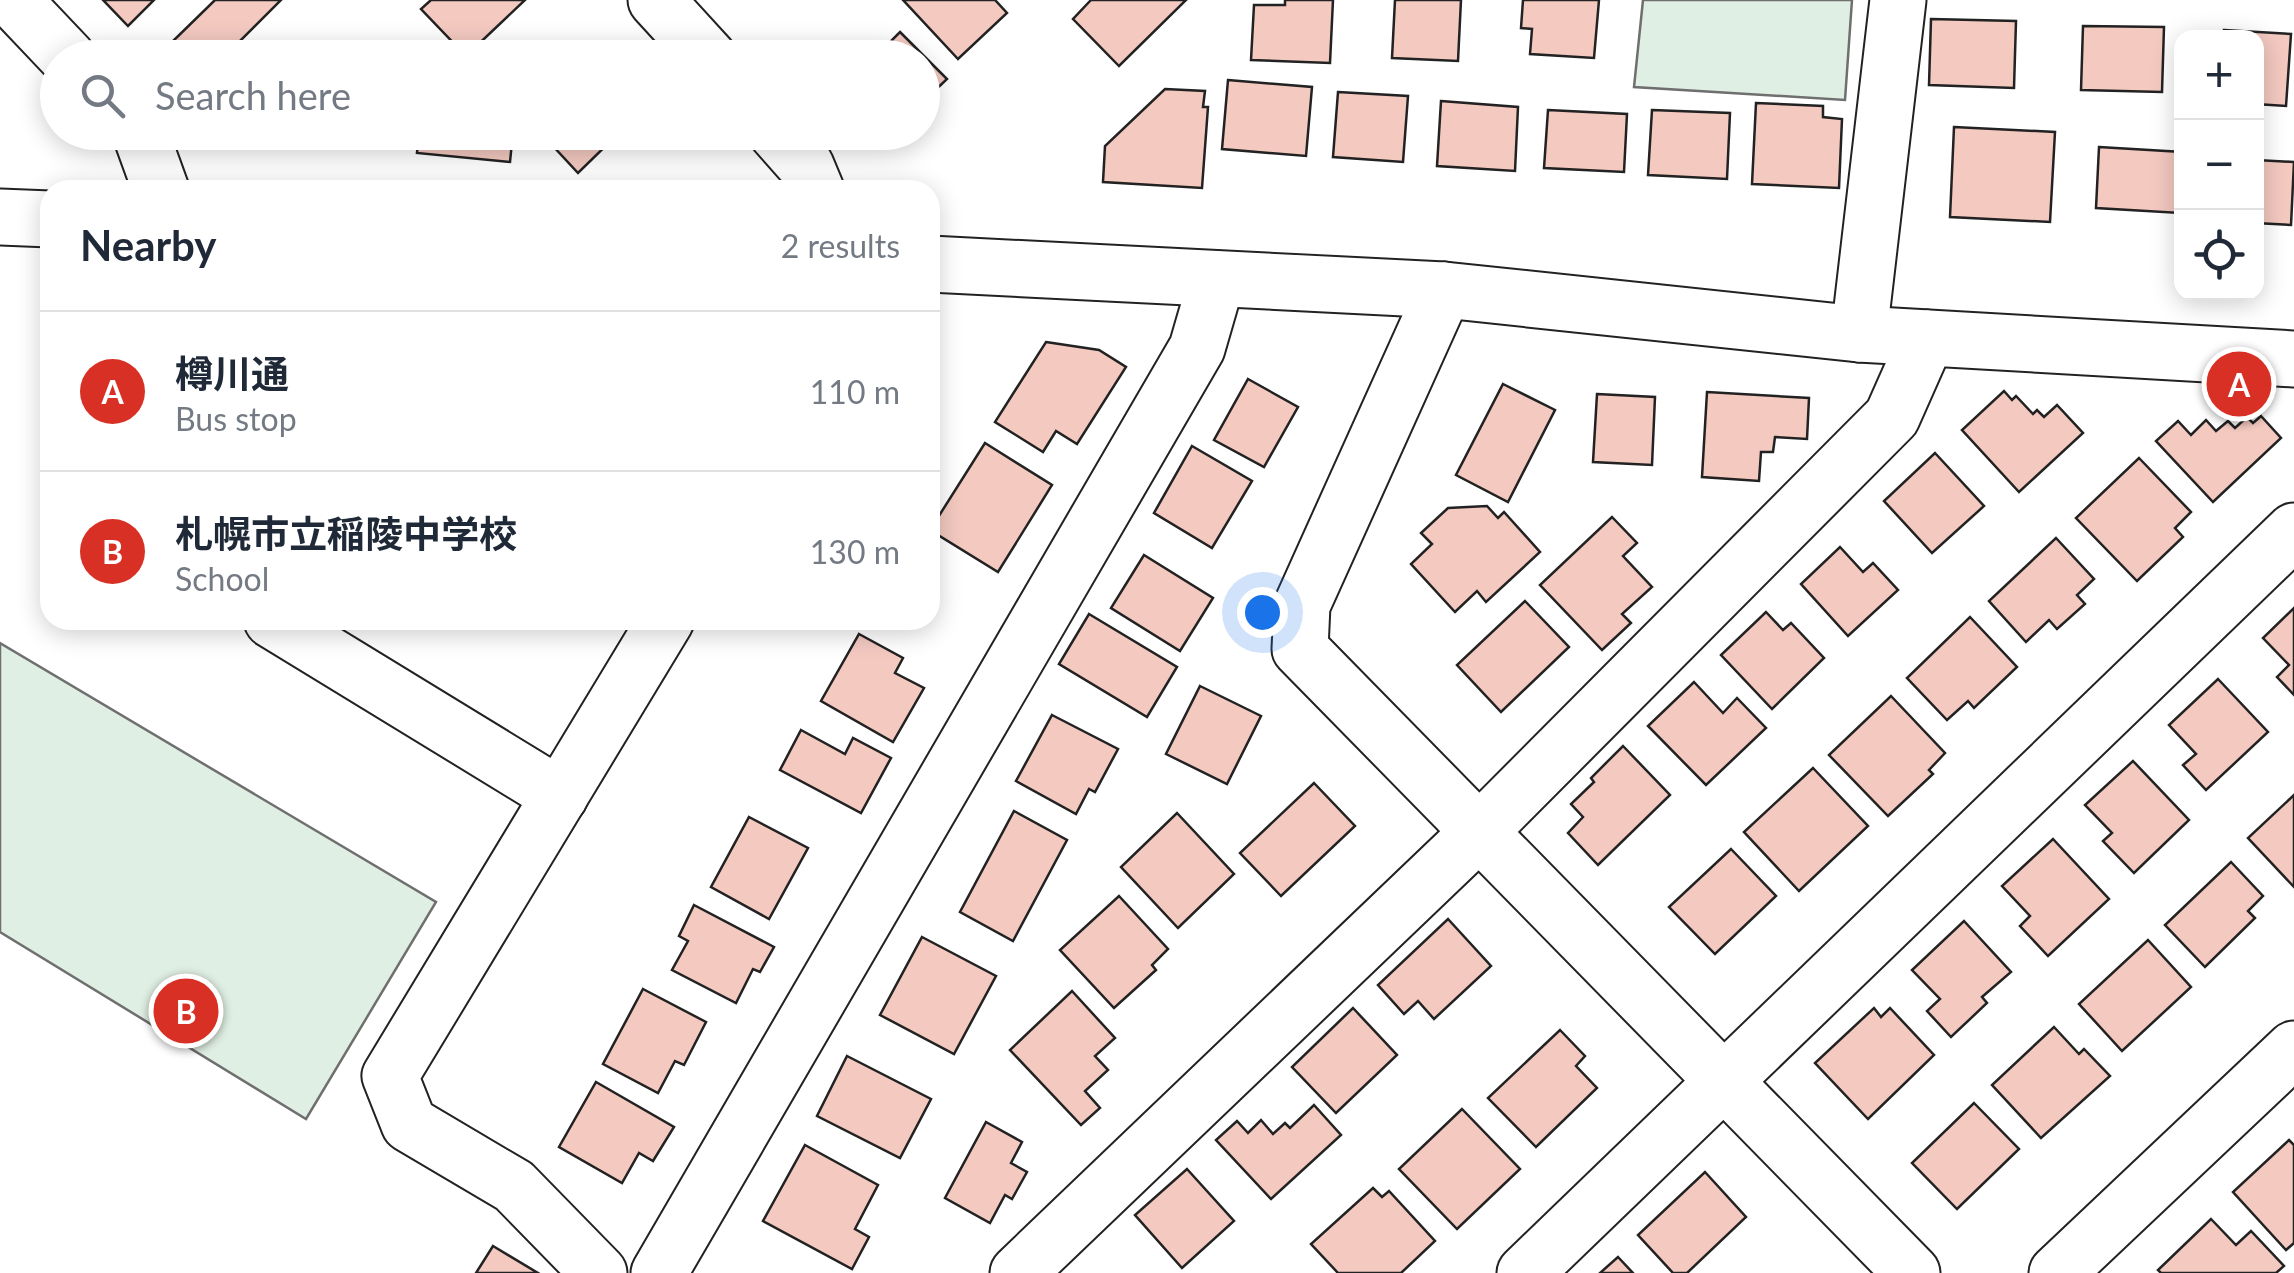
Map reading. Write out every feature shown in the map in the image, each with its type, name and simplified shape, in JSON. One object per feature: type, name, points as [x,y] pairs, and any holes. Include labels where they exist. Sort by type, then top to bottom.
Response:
[{"type":"street","points":[[13,0],[51,40]]},
{"type":"street","points":[[656,0],[693,40]]},
{"type":"street","points":[[1859,334],[1898,0]]},
{"type":"street","points":[[147,150],[157,180]]},
{"type":"street","points":[[792,150],[812,180]]},
{"type":"street","points":[[0,217],[40,219]]},
{"type":"street","points":[[940,265],[1444,290],[1859,334],[2294,359]]},
{"type":"street","points":[[659,1273],[1198,348],[1217,279]]},
{"type":"street","points":[[1444,290],[1302,604],[1300,649],[1912,1273]]},
{"type":"street","points":[[1018,1273],[1479,832],[1892,418],[1927,338]]},
{"type":"street","points":[[1524,1273],[2294,530]]},
{"type":"street","points":[[288,630],[560,796]]},
{"type":"street","points":[[599,1273],[514,1186],[409,1124],[390,1076],[660,630]]},
{"type":"street","points":[[2057,1273],[2294,1048]]},
{"type":"green space","points":[[1643,0],[1852,0],[1845,100],[1634,87]]},
{"type":"green space","points":[[0,643],[436,902],[306,1119],[0,932]]},
{"type":"building","points":[[103,0],[154,0],[128,26]]},
{"type":"building","points":[[215,0],[281,0],[241,40],[174,40]]},
{"type":"building","points":[[431,0],[525,0],[483,40],[451,40],[421,9]]},
{"type":"building","points":[[903,0],[995,0],[1007,13],[958,59]]},
{"type":"building","points":[[1091,0],[1186,0],[1119,66],[1073,19]]},
{"type":"building","points":[[1285,0],[1333,0],[1330,63],[1251,60],[1254,5],[1285,5]]},
{"type":"building","points":[[1395,0],[1461,0],[1458,61],[1392,58]]},
{"type":"building","points":[[1523,0],[1599,0],[1594,58],[1530,54],[1532,29],[1521,28]]},
{"type":"building","points":[[1931,19],[2016,21],[2014,88],[1929,85]]},
{"type":"building","points":[[2083,26],[2164,27],[2162,92],[2081,90]]},
{"type":"building","points":[[900,32],[908,40],[892,40]]},
{"type":"building","points":[[2264,32],[2291,34],[2286,106],[2264,105]]},
{"type":"building","points":[[1228,80],[1312,87],[1306,156],[1222,149]]},
{"type":"building","points":[[1165,89],[1205,91],[1203,107],[1208,107],[1202,188],[1103,182],[1105,146]]},
{"type":"building","points":[[1338,92],[1408,96],[1403,162],[1333,157]]},
{"type":"building","points":[[1441,101],[1518,107],[1515,171],[1437,166]]},
{"type":"building","points":[[1756,103],[1823,106],[1823,117],[1842,119],[1839,188],[1752,184]]},
{"type":"building","points":[[1548,110],[1627,114],[1624,172],[1544,168]]},
{"type":"building","points":[[1652,110],[1730,113],[1727,179],[1648,175]]},
{"type":"building","points":[[1954,127],[2055,132],[2050,222],[1950,217]]},
{"type":"building","points":[[2099,147],[2174,152],[2174,213],[2096,208]]},
{"type":"building","points":[[417,150],[511,150],[510,162],[417,153]]},
{"type":"building","points":[[557,150],[602,150],[578,173]]},
{"type":"building","points":[[2264,160],[2294,162],[2291,225],[2264,223]]},
{"type":"building","points":[[1046,342],[1099,350],[1126,367],[1077,444],[1056,431],[1043,452],[995,422]]},
{"type":"building","points":[[1248,379],[1298,407],[1264,467],[1214,440]]},
{"type":"building","points":[[1503,384],[1555,410],[1508,502],[1456,475]]},
{"type":"building","points":[[2004,391],[2012,400],[2016,396],[2033,414],[2037,410],[2044,417],[2057,405],[2083,433],[2019,492],[1962,430]]},
{"type":"building","points":[[1707,392],[1809,398],[1807,439],[1775,437],[1773,452],[1761,452],[1759,481],[1702,477]]},
{"type":"building","points":[[1597,394],[1655,397],[1652,465],[1593,462]]},
{"type":"building","points":[[2261,416],[2281,438],[2213,502],[2156,441],[2178,421],[2191,435],[2206,420],[2216,431],[2228,421],[2235,428],[2247,417],[2253,423]]},
{"type":"building","points":[[985,443],[1052,485],[998,572],[940,536],[940,514]]},
{"type":"building","points":[[1192,446],[1252,481],[1212,548],[1154,513]]},
{"type":"building","points":[[1935,453],[1984,506],[1932,553],[1884,501]]},
{"type":"building","points":[[2139,458],[2191,512],[2175,528],[2183,537],[2137,581],[2076,518]]},
{"type":"building","points":[[1487,506],[1498,518],[1504,512],[1540,552],[1486,602],[1477,591],[1455,612],[1411,564],[1432,544],[1421,533],[1448,508]]},
{"type":"building","points":[[1612,517],[1637,543],[1623,556],[1652,587],[1622,614],[1631,623],[1602,650],[1540,585]]},
{"type":"building","points":[[2056,538],[2094,579],[2077,595],[2085,604],[2057,629],[2049,620],[2026,642],[1989,601]]},
{"type":"building","points":[[1840,547],[1863,572],[1873,563],[1898,590],[1848,636],[1801,584]]},
{"type":"building","points":[[1144,555],[1213,598],[1180,651],[1111,608]]},
{"type":"building","points":[[1525,601],[1569,647],[1501,712],[1457,665]]},
{"type":"building","points":[[2294,608],[2294,695],[2277,677],[2289,665],[2263,638]]},
{"type":"building","points":[[1766,612],[1783,630],[1791,623],[1824,658],[1772,709],[1721,655]]},
{"type":"building","points":[[1089,614],[1177,667],[1147,717],[1059,664]]},
{"type":"building","points":[[1970,617],[2017,667],[1974,708],[1968,701],[1947,720],[1907,678]]},
{"type":"building","points":[[859,634],[903,658],[895,673],[924,688],[893,742],[821,701]]},
{"type":"building","points":[[2218,679],[2268,732],[2206,790],[2183,765],[2196,754],[2169,725]]},
{"type":"building","points":[[1694,682],[1723,713],[1737,698],[1766,728],[1706,785],[1648,726]]},
{"type":"building","points":[[1200,686],[1261,716],[1227,784],[1166,754]]},
{"type":"building","points":[[1891,696],[1945,753],[1929,770],[1933,774],[1888,816],[1829,755]]},
{"type":"building","points":[[1052,715],[1118,749],[1095,792],[1089,789],[1076,814],[1016,781]]},
{"type":"building","points":[[801,730],[845,754],[853,738],[891,758],[861,813],[780,770]]},
{"type":"building","points":[[1623,746],[1670,795],[1598,865],[1568,833],[1583,817],[1571,804]]},
{"type":"building","points":[[2133,761],[2189,820],[2134,873],[2103,841],[2112,833],[2085,805]]},
{"type":"building","points":[[1813,768],[1868,826],[1799,891],[1744,832]]},
{"type":"building","points":[[1314,783],[1355,826],[1281,896],[1240,853]]},
{"type":"building","points":[[2294,795],[2294,887],[2248,838]]},
{"type":"building","points":[[1014,811],[1067,840],[1013,941],[960,912]]},
{"type":"building","points":[[1177,813],[1234,874],[1178,928],[1121,867]]},
{"type":"building","points":[[749,817],[808,848],[769,919],[711,887]]},
{"type":"building","points":[[2053,839],[2109,899],[2048,956],[2020,926],[2030,916],[2002,886]]},
{"type":"building","points":[[1731,849],[1776,896],[1715,954],[1669,907]]},
{"type":"building","points":[[2231,862],[2263,896],[2248,911],[2255,918],[2205,967],[2165,925]]},
{"type":"building","points":[[1119,896],[1168,949],[1152,965],[1156,970],[1114,1008],[1060,950]]},
{"type":"building","points":[[694,905],[774,947],[760,972],[753,969],[736,1003],[672,970],[688,941],[679,936]]},
{"type":"building","points":[[1448,919],[1491,966],[1434,1019],[1418,1001],[1404,1014],[1378,985]]},
{"type":"building","points":[[1964,921],[2011,972],[1982,997],[1987,1003],[1951,1037],[1927,1011],[1940,999],[1912,970]]},
{"type":"building","points":[[922,937],[996,976],[954,1054],[880,1015]]},
{"type":"building","points":[[2148,940],[2191,987],[2122,1051],[2079,1004]]},
{"type":"building","points":[[643,989],[706,1022],[684,1065],[675,1061],[658,1093],[603,1064]]},
{"type":"building","points":[[1072,991],[1115,1038],[1095,1056],[1108,1070],[1085,1091],[1100,1108],[1081,1125],[1010,1050]]},
{"type":"building","points":[[1353,1008],[1397,1055],[1336,1113],[1292,1067]]},
{"type":"building","points":[[1874,1008],[1881,1017],[1890,1008],[1934,1055],[1868,1119],[1815,1063]]},
{"type":"building","points":[[2054,1027],[2079,1054],[2084,1049],[2110,1076],[2041,1138],[1992,1085]]},
{"type":"building","points":[[1560,1030],[1585,1056],[1576,1066],[1597,1088],[1536,1147],[1488,1098]]},
{"type":"building","points":[[847,1056],[931,1099],[900,1158],[817,1116]]},
{"type":"building","points":[[596,1082],[674,1127],[653,1161],[639,1153],[622,1183],[559,1147]]},
{"type":"building","points":[[1974,1103],[2019,1149],[1957,1209],[1912,1163]]},
{"type":"building","points":[[1314,1105],[1341,1135],[1271,1199],[1216,1140],[1237,1121],[1248,1133],[1261,1120],[1273,1134],[1285,1123],[1290,1128]]},
{"type":"building","points":[[1462,1109],[1520,1169],[1457,1229],[1399,1169]]},
{"type":"building","points":[[986,1122],[1022,1142],[1011,1163],[1027,1172],[1012,1199],[1005,1195],[990,1223],[945,1198]]},
{"type":"building","points":[[2289,1140],[2294,1145],[2294,1243],[2286,1250],[2233,1192]]},
{"type":"building","points":[[805,1145],[878,1185],[855,1229],[869,1237],[852,1269],[763,1221]]},
{"type":"building","points":[[1187,1169],[1234,1221],[1182,1268],[1135,1215]]},
{"type":"building","points":[[1705,1172],[1746,1217],[1687,1273],[1673,1273],[1638,1235]]},
{"type":"building","points":[[1373,1188],[1382,1197],[1389,1191],[1435,1241],[1401,1273],[1338,1273],[1311,1244]]},
{"type":"building","points":[[2211,1219],[2236,1245],[2251,1231],[2284,1266],[2276,1273],[2161,1273],[2158,1270]]},
{"type":"building","points":[[493,1246],[538,1273],[476,1273]]},
{"type":"building","points":[[1618,1257],[1633,1273],[1600,1273]]},
{"type":"place","name":"樽川通","points":[[2239,384]]},
{"type":"place","name":"札幌市立稲陵中学校","points":[[186,1011]]}]
